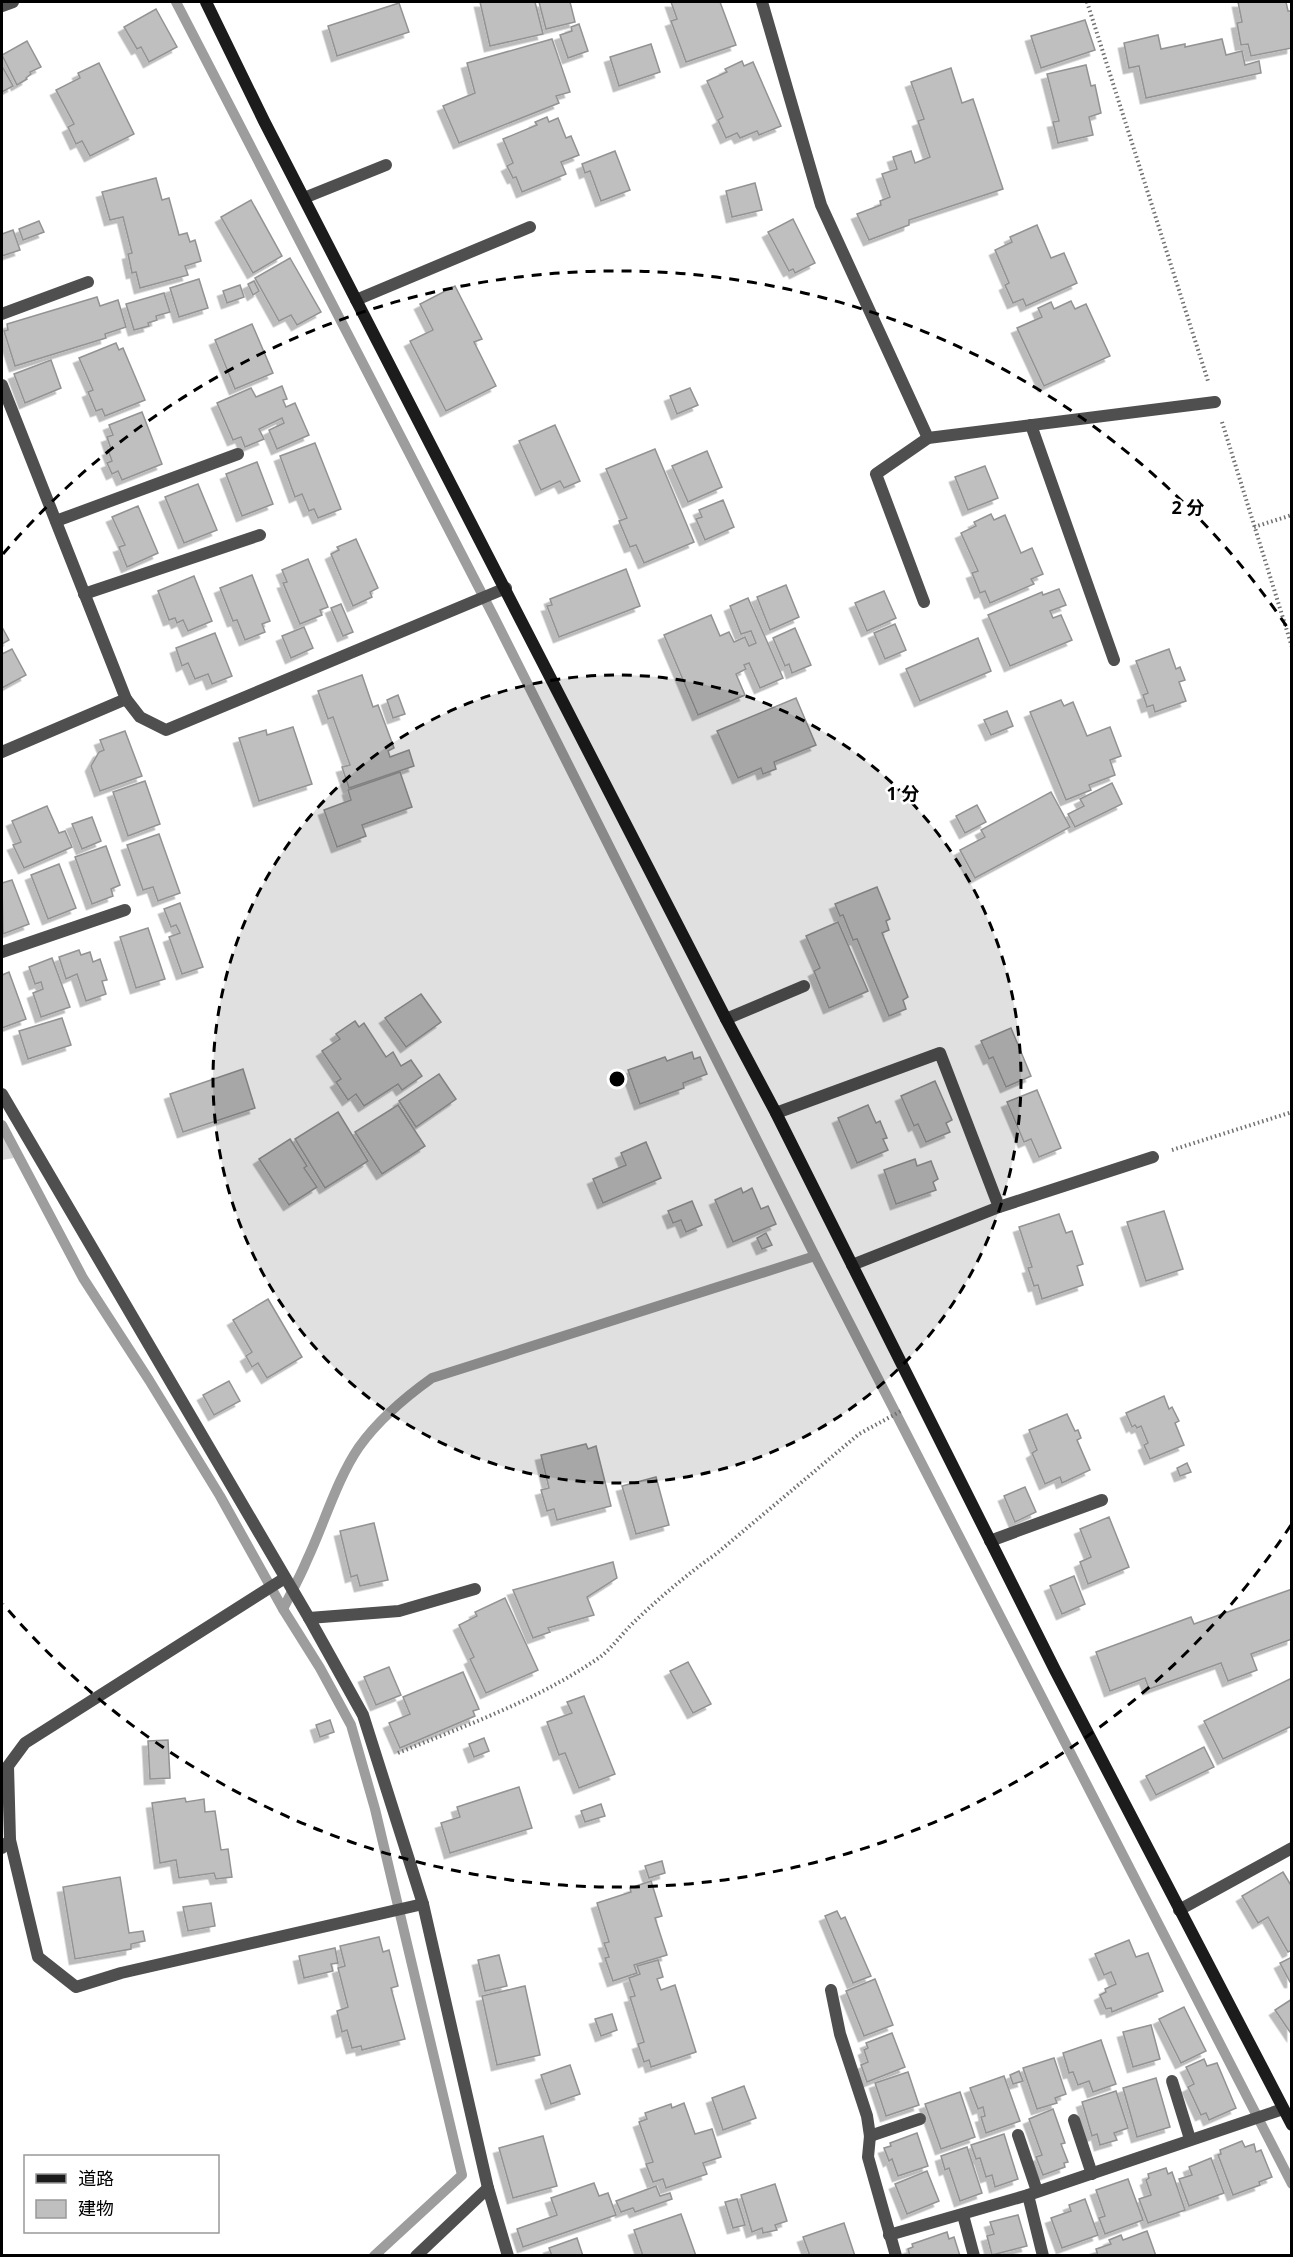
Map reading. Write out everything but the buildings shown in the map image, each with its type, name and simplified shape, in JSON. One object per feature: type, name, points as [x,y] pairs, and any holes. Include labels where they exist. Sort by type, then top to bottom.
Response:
[{"type":"street","points":[[2,6],[13,2]]},
{"type":"street","points":[[206,2],[356,300],[776,1113],[990,1541],[1292,2125]]},
{"type":"street","points":[[762,2],[821,205],[928,438]]},
{"type":"street","points":[[304,198],[386,165]]},
{"type":"street","points":[[356,300],[530,227]]},
{"type":"street","points":[[2,314],[88,282]]},
{"type":"street","points":[[2,385],[126,699],[140,717],[166,730],[506,588]]},
{"type":"street","points":[[924,602],[876,474],[928,438],[1215,402]]},
{"type":"street","points":[[1031,425],[1114,660]]},
{"type":"street","points":[[56,521],[238,454]]},
{"type":"street","points":[[84,594],[260,535]]},
{"type":"street","points":[[2,752],[126,699]]},
{"type":"street","points":[[2,952],[125,910]]},
{"type":"street","points":[[726,1019],[804,986]]},
{"type":"street","points":[[776,1113],[940,1053],[999,1208]]},
{"type":"street","points":[[2,1094],[309,1618],[363,1715],[423,1904],[488,2188],[508,2256]]},
{"type":"street","points":[[852,1265],[999,1208],[1153,1156]]},
{"type":"street","points":[[990,1541],[1102,1500]]},
{"type":"street","points":[[285,1578],[26,1743],[8,1766],[6,1844],[39,1957],[76,1987],[121,1973],[423,1904]]},
{"type":"street","points":[[309,1618],[399,1611],[475,1589]]},
{"type":"street","points":[[1179,1910],[1292,1848]]},
{"type":"street","points":[[831,1990],[840,2034],[867,2116],[870,2136],[868,2157],[896,2256]]},
{"type":"street","points":[[1172,2081],[1190,2139]]},
{"type":"street","points":[[889,2235],[1033,2193],[1283,2109]]},
{"type":"street","points":[[870,2136],[920,2119]]},
{"type":"street","points":[[1074,2120],[1092,2174]]},
{"type":"street","points":[[1018,2135],[1033,2193],[1043,2256]]},
{"type":"street","points":[[416,2256],[488,2188]]},
{"type":"street","points":[[963,2215],[974,2256]]},
{"type":"path","points":[[1087,2],[1292,647]]},
{"type":"path","points":[[1254,527],[1292,515]]},
{"type":"path","points":[[1153,1156],[1292,1112]]},
{"type":"path","points":[[378,1761],[511,1707],[561,1681],[602,1655],[631,1625],[691,1572],[716,1554],[859,1434],[920,1402]]},
{"type":"shaded area","points":[[2,1136],[14,1158],[2,1160]]},
{"type":"waterway","points":[[176,2],[494,617],[815,1256],[1292,2184]]},
{"type":"waterway","points":[[2,1125],[83,1278],[220,1496],[351,1725],[375,1809],[462,2175],[374,2256]]},
{"type":"waterway","points":[[283,1609],[337,1487],[359,1447],[392,1410],[432,1378],[815,1256]]}]
